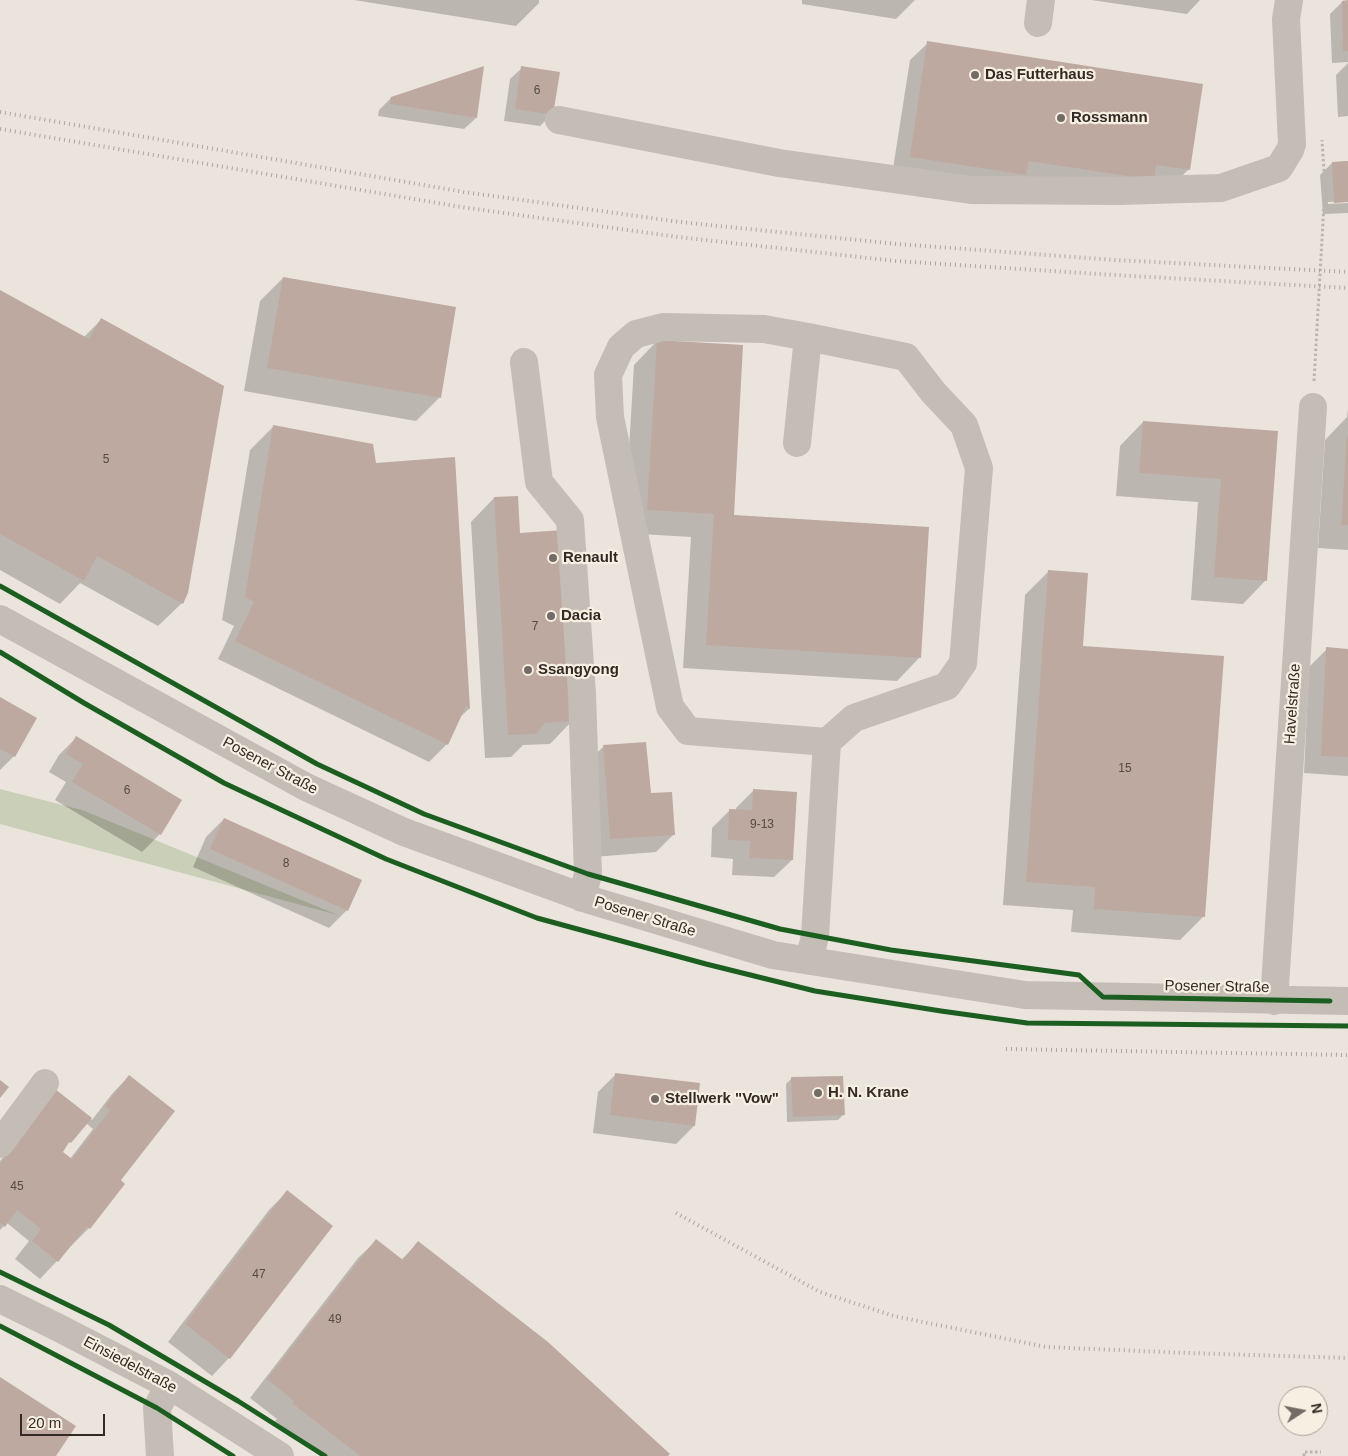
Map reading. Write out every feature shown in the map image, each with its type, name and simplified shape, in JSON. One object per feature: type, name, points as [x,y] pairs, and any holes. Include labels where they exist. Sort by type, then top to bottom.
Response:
[{"type":"street","points":[[559,120],[779,163],[971,190],[1118,191],[1221,188],[1279,168],[1290,150],[1292,144],[1286,19],[1289,0]]},
{"type":"street","points":[[809,961],[815,936],[827,742],[854,718],[946,686],[963,662],[980,468],[964,426],[906,356],[764,329],[662,327],[636,334],[621,347],[608,375],[610,417],[670,707],[688,731],[827,742]]},
{"type":"street","points":[[797,443],[808,337]]},
{"type":"street","points":[[524,362],[539,482],[570,520],[582,694],[588,874],[582,898]]},
{"type":"street","name":"Havelstraße","points":[[1274,1001],[1313,407]]},
{"type":"street","name":"Posener Straße","points":[[0,619],[306,787],[404,832],[582,898],[773,955],[1025,995],[1348,1001]]},
{"type":"street","points":[[0,1144],[44,1083]]},
{"type":"street","name":"Einsiedelstraße","points":[[0,1299],[169,1385],[280,1456]]},
{"type":"street","points":[[160,1456],[157,1408],[169,1385]]},
{"type":"path","points":[[1313,407],[1322,228]]},
{"type":"path","points":[[1304,1456],[1304,1452],[1321,1452]]},
{"type":"green space","points":[[0,789],[82,810],[338,915],[0,824]]},
{"type":"building","points":[[1348,0],[1348,51],[1343,51],[1342,1]]},
{"type":"building","points":[[927,41],[1203,84],[1190,170],[1156,165],[1154,180],[1029,161],[1026,175],[910,157]]},
{"type":"building","points":[[484,66],[477,118],[390,104],[391,97]]},
{"type":"building","points":[[521,66],[560,72],[553,115],[515,109]]},
{"type":"building","points":[[1348,161],[1348,202],[1334,203],[1332,162]]},
{"type":"building","points":[[283,277],[456,307],[441,398],[267,368]]},
{"type":"building","points":[[0,290],[89,339],[101,318],[224,386],[188,593],[183,604],[97,556],[84,581],[0,534]]},
{"type":"building","points":[[657,340],[743,345],[734,515],[929,527],[921,658],[706,645],[714,514],[647,510]]},
{"type":"building","points":[[1143,421],[1278,431],[1267,581],[1214,577],[1221,479],[1139,473]]},
{"type":"building","points":[[273,425],[373,444],[376,463],[455,457],[470,709],[466,706],[448,745],[235,641],[254,602],[245,597]]},
{"type":"building","points":[[1347,436],[1348,525],[1341,525]]},
{"type":"building","points":[[518,496],[520,533],[563,530],[575,721],[545,723],[536,734],[508,735],[494,497]]},
{"type":"building","points":[[1048,570],[1088,573],[1083,646],[1224,656],[1205,917],[1094,909],[1095,887],[1026,882]]},
{"type":"building","points":[[1326,647],[1348,649],[1348,757],[1321,756]]},
{"type":"building","points":[[0,697],[37,718],[15,757],[0,749]]},
{"type":"building","points":[[76,736],[182,800],[161,835],[72,782],[83,764],[66,754]]},
{"type":"building","points":[[646,742],[651,793],[672,792],[675,835],[610,839],[603,745]]},
{"type":"building","points":[[753,789],[797,792],[793,860],[749,858],[750,841],[728,840],[729,809],[752,810]]},
{"type":"building","points":[[224,818],[362,880],[348,911],[210,849]]},
{"type":"building","name":"Stellwerk \"Vow\"","points":[[615,1073],[700,1083],[695,1126],[610,1115]]},
{"type":"building","points":[[129,1075],[175,1111],[121,1180],[125,1184],[90,1229],[87,1226],[58,1262],[32,1241],[41,1229],[17,1210],[5,1227],[0,1223],[0,1164],[55,1089],[92,1118],[71,1143],[69,1142],[63,1152],[72,1159],[110,1110],[105,1106]]},
{"type":"building","name":"H. N. Krane","points":[[843,1076],[845,1115],[793,1117],[791,1077]]},
{"type":"building","points":[[0,1080],[9,1087],[0,1098]]},
{"type":"building","points":[[287,1190],[333,1226],[230,1359],[185,1324]]},
{"type":"building","points":[[376,1239],[403,1260],[418,1241],[548,1342],[670,1454],[668,1456],[360,1456],[292,1403],[294,1401],[267,1379]]},
{"type":"building","points":[[0,1377],[76,1426],[56,1456],[0,1456]]},
{"type":"railway","points":[[0,112],[464,192],[680,222],[897,244],[1115,260],[1348,272]]},
{"type":"railway","points":[[0,129],[461,207],[678,237],[896,261],[1348,288]]},
{"type":"railway","points":[[1006,1049],[1348,1055]]},
{"type":"railway","points":[[676,1213],[820,1292],[894,1316],[1046,1347],[1348,1358]]},
{"type":"cycle path","points":[[0,586],[317,764],[424,814],[588,874],[780,929],[891,950],[1079,975],[1103,997],[1330,1001]]},
{"type":"cycle path","points":[[0,652],[84,703],[224,783],[386,859],[537,918],[706,964],[815,991],[1027,1023],[1348,1026]]},
{"type":"cycle path","points":[[0,1272],[109,1325],[238,1401],[325,1456]]},
{"type":"cycle path","points":[[0,1326],[157,1408],[233,1456]]},
{"type":"place","name":"Das Futterhaus","points":[[975,75]]},
{"type":"place","name":"Rossmann","points":[[1061,118]]},
{"type":"place","name":"Renault","points":[[553,558]]},
{"type":"place","name":"Dacia","points":[[551,616]]},
{"type":"place","name":"Ssangyong","points":[[528,670]]},
{"type":"place","name":"H. N. Krane","points":[[818,1093]]},
{"type":"place","name":"Stellwerk \"Vow\"","points":[[655,1099]]}]
